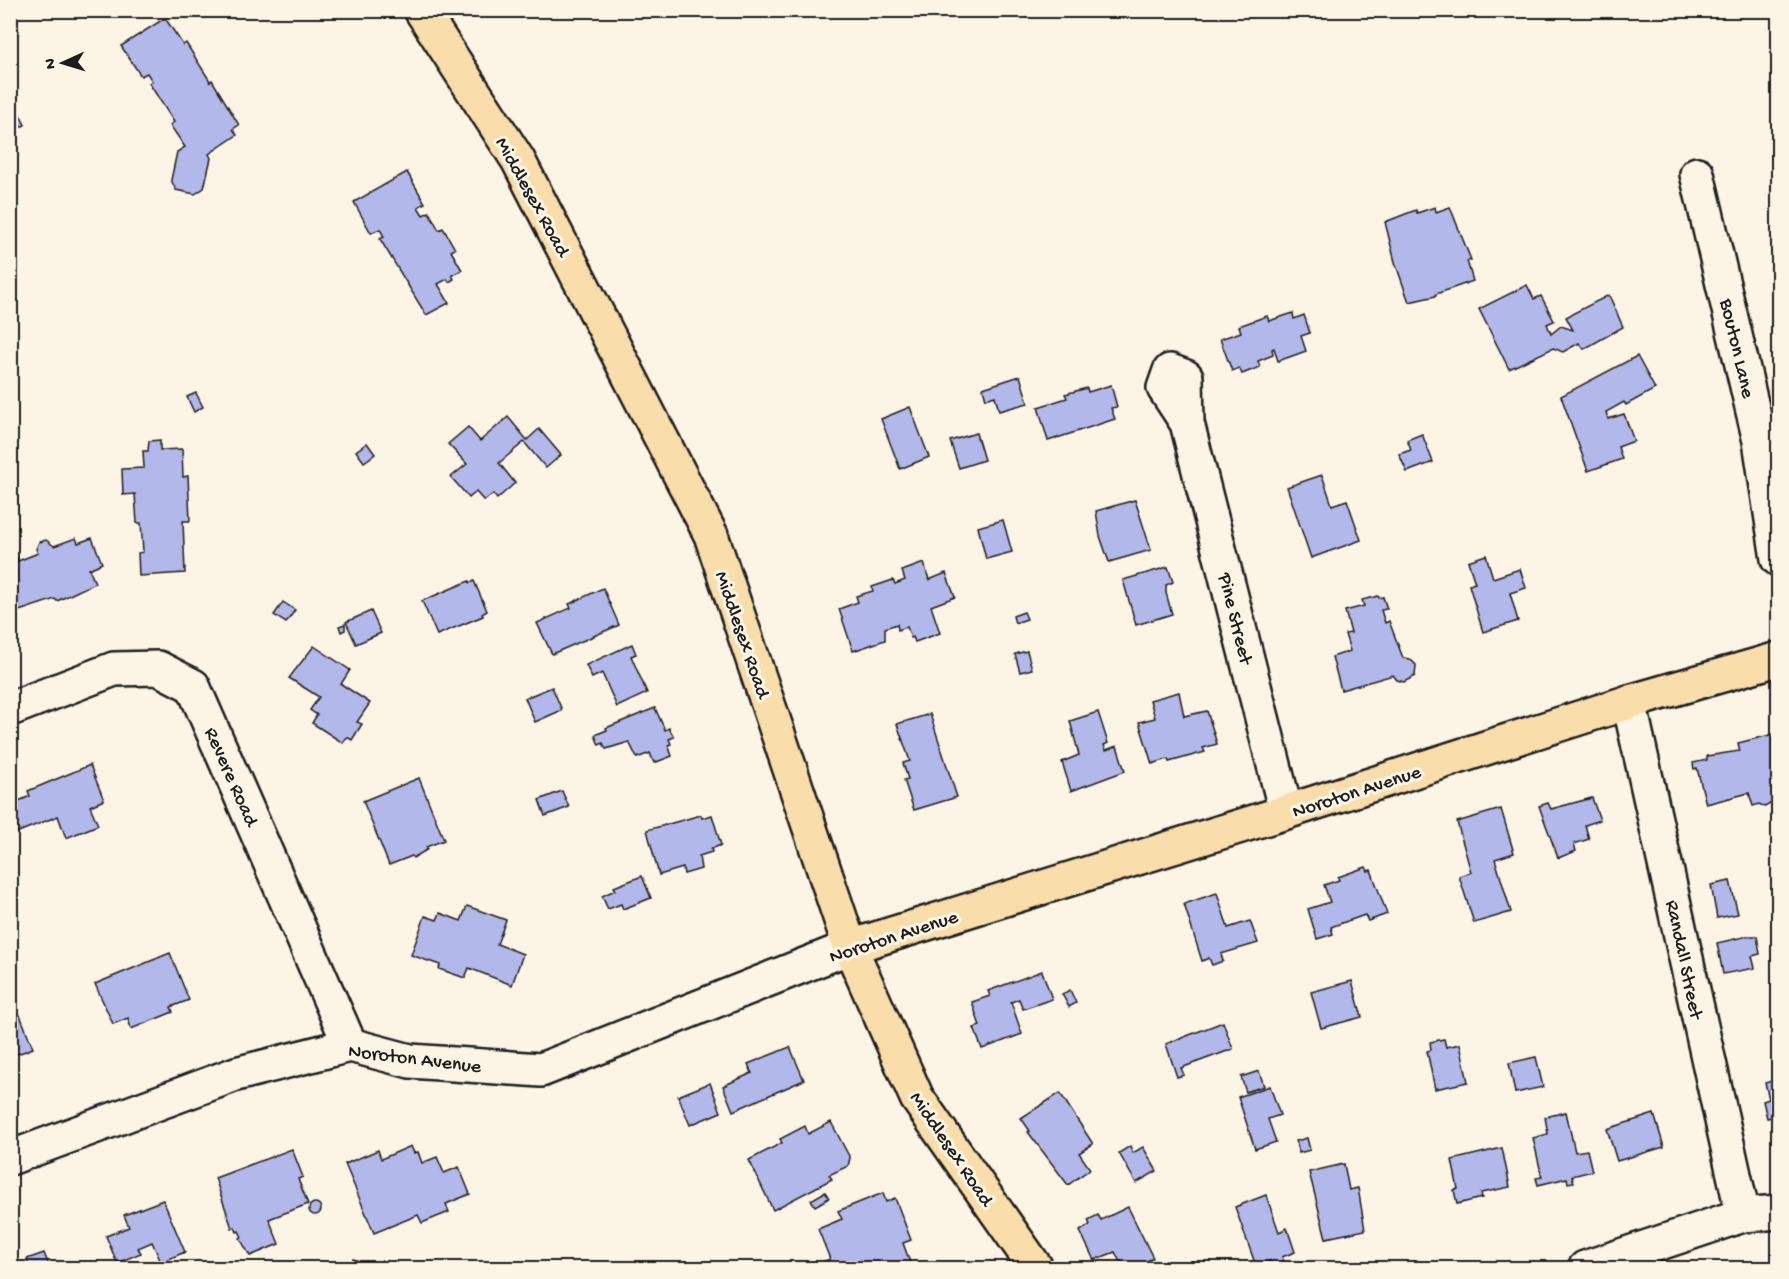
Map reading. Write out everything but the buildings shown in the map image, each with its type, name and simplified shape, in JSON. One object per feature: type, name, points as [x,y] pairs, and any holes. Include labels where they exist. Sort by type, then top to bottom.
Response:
[{"type":"main road","name":"Middlesex Road","points":[[421,10],[518,160],[711,535],[850,947],[917,1098],[1036,1269]]},
{"type":"main road","name":"Noroton Avenue","points":[[850,947],[1286,813],[1629,702],[1779,659]]},
{"type":"street","name":"Bouton Lane","points":[[1697,174],[1760,441],[1779,559]]},
{"type":"street","name":"Pine Street","points":[[1187,423],[1286,813]]},
{"type":"street","name":"Revere Road","points":[[10,709],[114,669],[158,668],[193,686],[350,1045]]},
{"type":"street","name":"Randall Street","points":[[1629,702],[1743,1215]]},
{"type":"street","name":"Noroton Avenue","points":[[10,1158],[236,1074],[350,1045],[410,1061],[541,1070],[850,947]]},
{"type":"street","points":[[1586,1269],[1743,1215],[1779,1212]]}]
